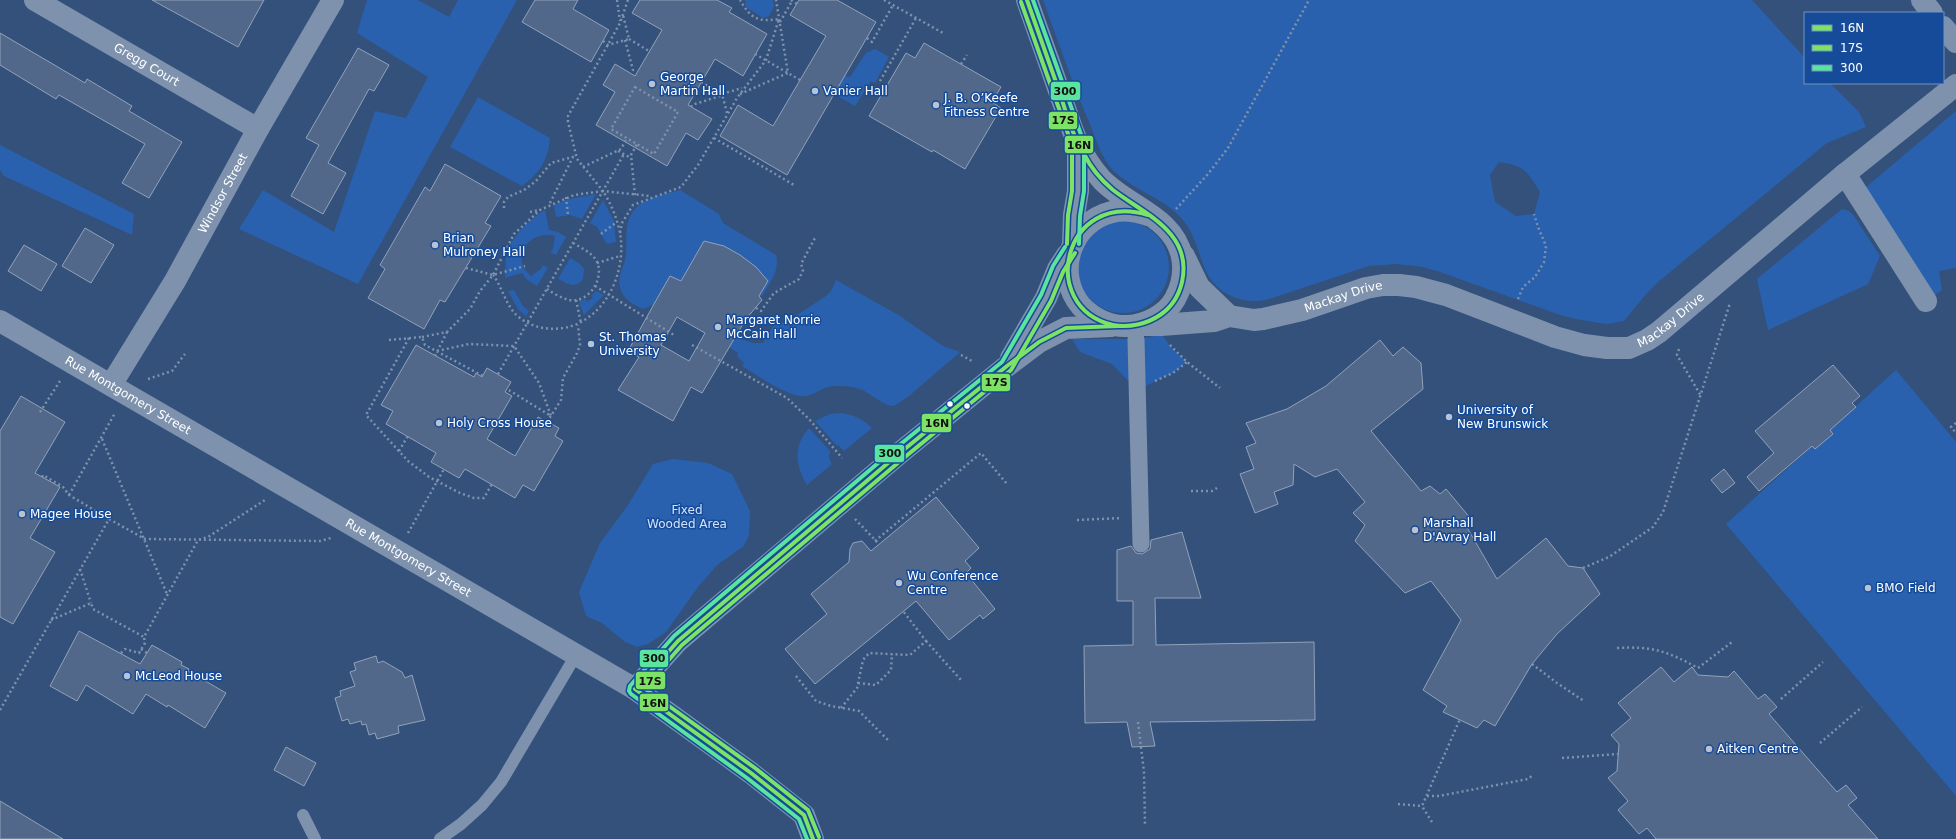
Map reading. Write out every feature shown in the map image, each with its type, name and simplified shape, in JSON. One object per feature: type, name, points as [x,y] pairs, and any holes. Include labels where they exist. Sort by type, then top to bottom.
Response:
[{"type":"street","name":"Gregg Court","points":[[35,0],[258,128]]},
{"type":"street","name":"Windsor Street","points":[[112,384],[175,282],[258,128],[333,0]]},
{"type":"street","points":[[1027,0],[1078,144],[1102,179],[1128,201],[1168,229],[1181,249],[1199,287],[1229,316]]},
{"type":"street","points":[[1922,0],[1931,12]]},
{"type":"street","points":[[1944,28],[1956,42]]},
{"type":"street","name":"Mackay Drive","points":[[1130,330],[1161,325],[1214,321],[1229,316],[1254,320],[1272,318],[1366,288],[1383,285],[1399,285],[1416,287],[1446,295],[1555,337],[1607,348],[1629,348],[1647,340],[1659,332],[1845,174],[1956,85]]},
{"type":"street","points":[[1078,144],[1078,191],[1074,215],[1072,247],[1067,267],[1068,278],[1075,298],[1098,320],[1130,330]]},
{"type":"street","points":[[1845,174],[1926,301]]},
{"type":"street","points":[[1007,366],[1046,298],[1058,269],[1078,235],[1087,224],[1111,212],[1134,211],[1148,215]]},
{"type":"street","points":[[635,689],[684,636],[900,452],[1039,342],[1066,328],[1130,330],[1163,313],[1173,302],[1180,290],[1184,263],[1181,249]]},
{"type":"street","name":"Rue Montgomery Street","points":[[0,321],[112,384],[635,689],[751,773],[804,815],[813,839]]},
{"type":"street","points":[[1130,330],[1137,390],[1141,544]]},
{"type":"lane","points":[[440,839],[461,824],[482,805],[501,782],[576,655]]},
{"type":"lane","points":[[303,815],[315,839]]},
{"type":"path","points":[[616,0],[620,23]]},
{"type":"path","points":[[620,233],[610,204],[603,191],[575,156],[568,116],[620,23],[628,0]]},
{"type":"path","points":[[740,0],[746,11],[762,21],[780,18]]},
{"type":"path","points":[[776,0],[788,73]]},
{"type":"path","points":[[780,22],[792,0],[797,4]]},
{"type":"path","points":[[884,0],[943,34]]},
{"type":"path","points":[[1175,211],[1184,199],[1208,174],[1228,148],[1309,0]]},
{"type":"path","points":[[866,38],[872,42],[893,5]]},
{"type":"path","points":[[623,15],[629,39]]},
{"type":"path","points":[[493,275],[518,317],[527,323],[538,327],[553,329],[579,324],[604,303],[610,295],[617,276],[622,223],[633,205],[681,187],[698,165],[743,88],[766,60],[780,18]]},
{"type":"path","points":[[880,81],[916,18]]},
{"type":"path","points":[[608,45],[629,39],[650,51]]},
{"type":"path","points":[[625,40],[633,70],[631,74]]},
{"type":"path","points":[[603,41],[608,45]]},
{"type":"path","points":[[756,54],[800,80]]},
{"type":"path","points":[[962,64],[967,55]]},
{"type":"path","points":[[739,94],[788,73]]},
{"type":"path","points":[[701,82],[722,94],[728,114]]},
{"type":"path","points":[[635,87],[678,112],[654,154],[632,142],[611,129],[635,87]]},
{"type":"path","points":[[691,107],[692,104],[743,88]]},
{"type":"path","points":[[583,167],[621,149],[627,138]]},
{"type":"path","points":[[632,142],[634,138]]},
{"type":"path","points":[[714,138],[794,185]]},
{"type":"path","points":[[635,195],[631,158],[637,144]]},
{"type":"path","points":[[618,150],[631,158]]},
{"type":"path","points":[[498,374],[624,154]]},
{"type":"path","points":[[550,204],[575,156]]},
{"type":"path","points":[[504,208],[504,202],[508,197],[524,190],[536,181],[551,162],[575,156]]},
{"type":"path","points":[[435,356],[447,332],[470,310],[480,291],[493,275],[514,234],[540,210],[566,197],[603,191],[652,197]]},
{"type":"path","points":[[566,197],[568,215]]},
{"type":"path","points":[[530,212],[540,210]]},
{"type":"path","points":[[1518,300],[1523,287],[1535,277],[1544,262],[1546,246],[1534,214]]},
{"type":"path","points":[[601,234],[617,222]]},
{"type":"path","points":[[756,308],[761,311],[774,293],[799,279],[803,270],[800,264],[816,236]]},
{"type":"path","points":[[547,289],[562,297],[570,300],[576,300],[588,294],[595,286],[599,275],[597,263],[592,255],[573,244]]},
{"type":"path","points":[[597,263],[620,256]]},
{"type":"path","points":[[466,268],[493,275],[525,266]]},
{"type":"path","points":[[595,286],[674,335]]},
{"type":"path","points":[[547,422],[561,400],[563,378],[580,345],[576,300]]},
{"type":"path","points":[[1583,568],[1609,557],[1653,527],[1663,512],[1730,302]]},
{"type":"path","points":[[389,340],[447,332]]},
{"type":"path","points":[[422,336],[425,345],[483,376]]},
{"type":"path","points":[[409,338],[366,415],[412,464],[437,482],[460,493],[479,499],[484,498],[493,482]]},
{"type":"path","points":[[1166,340],[1187,362],[1220,388]]},
{"type":"path","points":[[437,351],[469,344],[514,346]]},
{"type":"path","points":[[692,345],[787,398],[804,414],[842,458]]},
{"type":"path","points":[[514,346],[539,383],[551,416]]},
{"type":"path","points":[[1679,350],[1677,355],[1701,396]]},
{"type":"path","points":[[148,379],[172,371],[185,354]]},
{"type":"path","points":[[961,355],[972,361]]},
{"type":"path","points":[[1137,390],[1173,373],[1187,362]]},
{"type":"path","points":[[40,412],[60,381]]},
{"type":"path","points":[[507,389],[551,416]]},
{"type":"path","points":[[69,495],[102,439],[115,413]]},
{"type":"path","points":[[1956,423],[1951,427],[1956,433]]},
{"type":"path","points":[[399,451],[410,434]]},
{"type":"path","points":[[102,439],[168,594]]},
{"type":"path","points":[[875,540],[981,453],[1007,484]]},
{"type":"path","points":[[398,551],[444,470]]},
{"type":"path","points":[[42,477],[43,475],[63,487],[69,495],[145,539],[320,541],[331,538]]},
{"type":"path","points":[[1191,491],[1212,491],[1217,488]]},
{"type":"path","points":[[121,653],[125,648],[139,653],[145,643],[144,637],[198,540],[208,537],[265,500]]},
{"type":"path","points":[[852,515],[879,544]]},
{"type":"path","points":[[1077,520],[1140,518]]},
{"type":"path","points":[[0,710],[109,519]]},
{"type":"path","points":[[80,568],[93,609],[144,637]]},
{"type":"path","points":[[51,620],[91,603]]},
{"type":"path","points":[[903,611],[926,641],[960,680]]},
{"type":"path","points":[[841,708],[857,688],[863,660],[869,653],[910,655],[926,641]]},
{"type":"path","points":[[1695,670],[1732,642]]},
{"type":"path","points":[[1617,648],[1641,647],[1655,649],[1675,656],[1698,668]]},
{"type":"path","points":[[141,649],[147,653]]},
{"type":"path","points":[[858,682],[876,685],[891,670],[892,654]]},
{"type":"path","points":[[1781,699],[1823,662]]},
{"type":"path","points":[[1532,664],[1584,701]]},
{"type":"path","points":[[796,676],[816,701],[862,712],[888,740]]},
{"type":"path","points":[[1820,743],[1862,707]]},
{"type":"path","points":[[1422,806],[1460,719]]},
{"type":"path","points":[[1138,722],[1144,772],[1145,825]]},
{"type":"path","points":[[1562,758],[1618,754]]},
{"type":"path","points":[[1427,796],[1439,796],[1528,779],[1533,775]]},
{"type":"path","points":[[1398,804],[1422,806]]},
{"type":"path","points":[[1422,806],[1432,822]]},
{"type":"green space","points":[[367,0],[418,0],[449,17],[458,0],[517,0],[358,284],[239,229],[263,190],[334,232],[375,111],[406,118],[428,77],[357,33]]},
{"type":"green space","points":[[745,0],[773,0],[774,7],[769,16],[763,18],[746,7]]},
{"type":"green space","points":[[1043,0],[1752,0],[1804,57],[1804,84],[1831,84],[1859,112],[1866,127],[1827,143],[1658,282],[1624,321],[1606,324],[1560,315],[1423,267],[1397,264],[1369,266],[1260,301],[1241,300],[1233,297],[1224,292],[1211,279],[1206,271],[1189,229],[1178,215],[1160,201],[1129,183],[1107,163],[1098,146]],"holes":[[[1499,162],[1520,167],[1528,174],[1540,192],[1534,214],[1516,216],[1495,202],[1490,175]]]},
{"type":"green space","points":[[875,49],[889,57],[875,83],[871,81],[855,106],[834,94],[844,76],[850,77],[866,53]]},
{"type":"green space","points":[[478,97],[550,138],[547,153],[542,165],[534,176],[522,186],[450,147]]},
{"type":"green space","points":[[1956,111],[1956,268],[1939,271],[1942,290],[1926,301],[1858,194]]},
{"type":"green space","points":[[0,145],[134,214],[132,235],[4,176],[0,170]]},
{"type":"green space","points":[[680,190],[719,214],[723,223],[776,255],[777,266],[771,281],[762,296],[759,296],[756,267],[732,251],[705,241],[681,281],[670,276],[654,304],[644,309],[633,304],[623,295],[619,281],[625,260],[627,226],[632,213],[637,207],[646,201],[657,196]]},
{"type":"green space","points":[[596,194],[582,219],[570,215],[556,217],[554,205],[569,199]]},
{"type":"green space","points":[[603,200],[614,221],[616,242],[607,244],[597,227],[590,223]]},
{"type":"green space","points":[[1842,209],[1849,211],[1854,216],[1880,256],[1868,284],[1768,330],[1757,279]]},
{"type":"green space","points":[[545,210],[549,230],[558,232],[566,237],[556,255],[550,252],[553,249],[555,236],[542,235],[535,238],[525,246],[521,259],[526,271],[531,276],[541,269],[543,265],[548,268],[537,286],[526,279],[522,273],[505,278],[506,258],[508,254],[506,252],[518,234],[528,223]]},
{"type":"green space","points":[[1123,221],[1141,224],[1156,234],[1166,249],[1169,267],[1166,285],[1156,300],[1141,310],[1123,313],[1105,310],[1090,300],[1080,285],[1077,267],[1080,249],[1090,234],[1105,224]]},
{"type":"green space","points":[[570,258],[579,263],[584,269],[583,279],[574,285],[558,279]]},
{"type":"green space","points":[[836,280],[900,316],[943,346],[960,352],[909,396],[894,406],[884,403],[864,391],[853,387],[832,386],[813,394],[798,396],[782,390],[742,366],[744,363],[737,356],[738,353],[729,347],[735,337],[753,343],[763,343],[773,326],[791,319],[826,296],[831,291]]},
{"type":"green space","points":[[514,290],[523,306],[529,311],[526,316],[518,309],[508,291]]},
{"type":"green space","points":[[596,291],[604,295],[584,315],[579,302],[586,299],[587,302],[593,298],[591,296]]},
{"type":"green space","points":[[1162,335],[1173,349],[1187,362],[1173,373],[1137,390],[1112,364],[1080,352],[1072,339],[1136,339]]},
{"type":"green space","name":"BMO Field","points":[[1896,370],[1956,442],[1956,796],[1726,524]]},
{"type":"green space","points":[[841,413],[858,418],[872,428],[844,451],[838,445],[837,446],[815,421],[830,414]]},
{"type":"green space","points":[[809,428],[830,451],[829,458],[832,464],[807,485],[798,463],[798,449],[800,442]]},
{"type":"green space","name":"Fixed Wooded Area","points":[[673,459],[708,463],[732,474],[750,511],[749,535],[744,546],[717,565],[698,587],[666,632],[648,644],[637,647],[625,642],[602,623],[586,616],[579,592],[600,543],[628,505],[653,464]]},
{"type":"building","points":[[152,0],[264,0],[238,47]]},
{"type":"building","points":[[535,0],[578,0],[573,9],[609,30],[591,62],[522,22]]},
{"type":"building","name":"George Martin Hall","points":[[640,0],[717,0],[732,8],[729,12],[767,34],[743,76],[715,59],[688,105],[712,119],[698,140],[686,133],[667,166],[596,125],[615,92],[603,85],[615,64],[635,76],[662,30],[632,13]]},
{"type":"building","name":"Vanier Hall","points":[[799,0],[837,0],[876,22],[787,175],[720,136],[738,105],[773,126],[826,36],[790,15]]},
{"type":"building","points":[[0,33],[85,83],[87,79],[132,106],[129,111],[182,142],[149,198],[122,183],[145,144],[59,95],[56,99],[0,65]]},
{"type":"building","name":"J. B. O’Keefe Fitness Centre","points":[[924,43],[1001,87],[992,102],[1001,108],[965,169],[869,116],[906,53],[915,58]]},
{"type":"building","points":[[358,48],[389,65],[374,91],[369,89],[328,163],[346,173],[323,214],[291,196],[319,145],[306,138]]},
{"type":"building","name":"Brian Mulroney Hall","points":[[445,164],[501,196],[485,223],[491,226],[445,302],[440,300],[424,329],[368,298],[385,269],[380,265],[425,187],[430,191]]},
{"type":"building","points":[[85,228],[114,245],[91,283],[62,266]]},
{"type":"building","name":"Margaret Norrie McCain Hall","points":[[704,241],[724,246],[740,255],[756,267],[768,281],[759,296],[762,300],[746,319],[702,393],[691,387],[673,421],[618,390],[639,357],[628,351],[670,276],[681,281]],"holes":[[[677,317],[705,333],[689,361],[661,345]]]},
{"type":"building","points":[[24,245],[57,264],[41,291],[8,271]]},
{"type":"building","name":"Marshall D'Avray Hall","points":[[1380,340],[1393,356],[1403,347],[1421,363],[1423,389],[1371,431],[1421,491],[1430,486],[1440,494],[1446,489],[1471,519],[1465,524],[1497,579],[1546,538],[1568,566],[1583,568],[1600,594],[1557,634],[1532,664],[1495,726],[1484,720],[1477,728],[1443,712],[1447,706],[1423,690],[1461,620],[1431,581],[1405,593],[1355,541],[1365,525],[1353,513],[1365,502],[1337,469],[1315,477],[1294,464],[1293,485],[1274,492],[1278,504],[1255,513],[1240,474],[1254,469],[1246,447],[1256,443],[1246,423],[1287,409],[1326,386]]},
{"type":"building","name":"Holy Cross House","points":[[416,345],[474,377],[476,373],[482,377],[487,368],[511,382],[505,392],[512,396],[487,439],[515,456],[538,417],[559,428],[555,436],[563,441],[534,491],[523,485],[515,498],[465,469],[459,478],[431,462],[436,453],[386,424],[393,411],[381,405]]},
{"type":"building","points":[[1833,365],[1860,396],[1852,403],[1856,407],[1830,430],[1833,434],[1815,449],[1812,446],[1759,491],[1747,477],[1774,453],[1755,431]]},
{"type":"building","name":"Magee House","points":[[21,396],[65,422],[35,473],[60,487],[30,538],[55,552],[13,624],[0,617],[0,431]]},
{"type":"building","points":[[1724,469],[1735,483],[1722,493],[1711,480]]},
{"type":"building","name":"Wu Conference Centre","points":[[936,497],[979,548],[965,561],[971,568],[966,573],[995,609],[983,619],[980,615],[949,640],[916,601],[815,684],[785,649],[827,614],[811,594],[849,562],[850,549],[853,543],[862,541],[871,551]]},
{"type":"building","points":[[1182,532],[1201,598],[1155,598],[1156,645],[1314,642],[1315,720],[1150,722],[1155,746],[1132,747],[1127,722],[1085,723],[1084,646],[1133,645],[1133,601],[1117,601],[1117,550],[1131,546],[1136,553],[1142,554],[1150,549],[1151,540]]},
{"type":"building","name":"McLeod House","points":[[79,631],[140,664],[152,645],[182,662],[181,665],[189,669],[188,671],[226,693],[205,728],[168,705],[167,707],[146,694],[133,714],[86,685],[77,701],[50,686]]},
{"type":"building","points":[[376,656],[378,663],[383,661],[402,672],[405,678],[412,675],[425,720],[398,726],[399,733],[377,739],[375,733],[369,735],[366,724],[362,725],[361,721],[350,724],[348,719],[342,721],[335,698],[341,696],[340,691],[355,686],[350,672],[356,670],[354,663]]},
{"type":"building","name":"Aitken Centre","points":[[1661,667],[1674,682],[1692,667],[1698,675],[1728,677],[1734,671],[1758,699],[1765,694],[1777,707],[1769,714],[1837,792],[1846,785],[1857,798],[1848,805],[1878,839],[1656,839],[1647,828],[1639,834],[1618,810],[1628,801],[1608,778],[1617,771],[1619,744],[1611,735],[1631,718],[1618,703]]},
{"type":"building","points":[[286,747],[316,763],[304,786],[274,770]]},
{"type":"building","points":[[0,801],[63,839],[0,839]]},
{"type":"transit line","name":"16N","points":[[1027,0],[1072,129],[1079,146],[1093,169],[1113,190],[1151,216],[1163,226],[1173,237],[1180,250],[1183,265],[1182,282],[1177,296],[1168,308],[1155,318],[1144,323],[1131,326],[1113,325],[1089,314],[1074,297],[1068,275],[1070,254],[1080,234],[1096,219],[1119,212],[1148,215]]},
{"type":"transit line","name":"300","points":[[1033,0],[1084,143],[1084,191],[1080,216],[1079,244]]},
{"type":"transit line","name":"17S","points":[[1021,2],[1072,145],[1072,191],[1068,215],[1067,244]]},
{"type":"transit line","name":"300","points":[[807,839],[799,819],[747,778],[631,694],[629,691],[630,686],[674,636],[897,447],[1002,362],[1041,295],[1053,266],[1065,247]]},
{"type":"transit line","name":"17S","points":[[819,837],[808,810],[755,768],[644,688],[682,645],[905,457],[1011,370],[1051,301],[1063,272],[1075,253]]},
{"type":"transit line","name":"16N","points":[[813,839],[804,815],[751,773],[635,689],[678,641],[901,452],[1007,366],[1039,342],[1066,328],[1118,326]]},
{"type":"place","name":"George Martin Hall","points":[[652,84]]},
{"type":"place","name":"Vanier Hall","points":[[815,91]]},
{"type":"place","name":"J. B. O’Keefe Fitness Centre","points":[[936,105]]},
{"type":"place","name":"Brian Mulroney Hall","points":[[435,245]]},
{"type":"place","name":"Margaret Norrie McCain Hall","points":[[718,327]]},
{"type":"place","name":"St. Thomas University","points":[[591,344]]},
{"type":"place","name":"University of New Brunswick","points":[[1449,417]]},
{"type":"place","name":"Holy Cross House","points":[[439,423]]},
{"type":"place","name":"Magee House","points":[[22,514]]},
{"type":"place","name":"Marshall D'Avray Hall","points":[[1415,530]]},
{"type":"place","name":"Wu Conference Centre","points":[[899,583]]},
{"type":"place","name":"BMO Field","points":[[1868,588]]},
{"type":"place","name":"McLeod House","points":[[127,676]]},
{"type":"place","name":"Aitken Centre","points":[[1709,749]]}]
